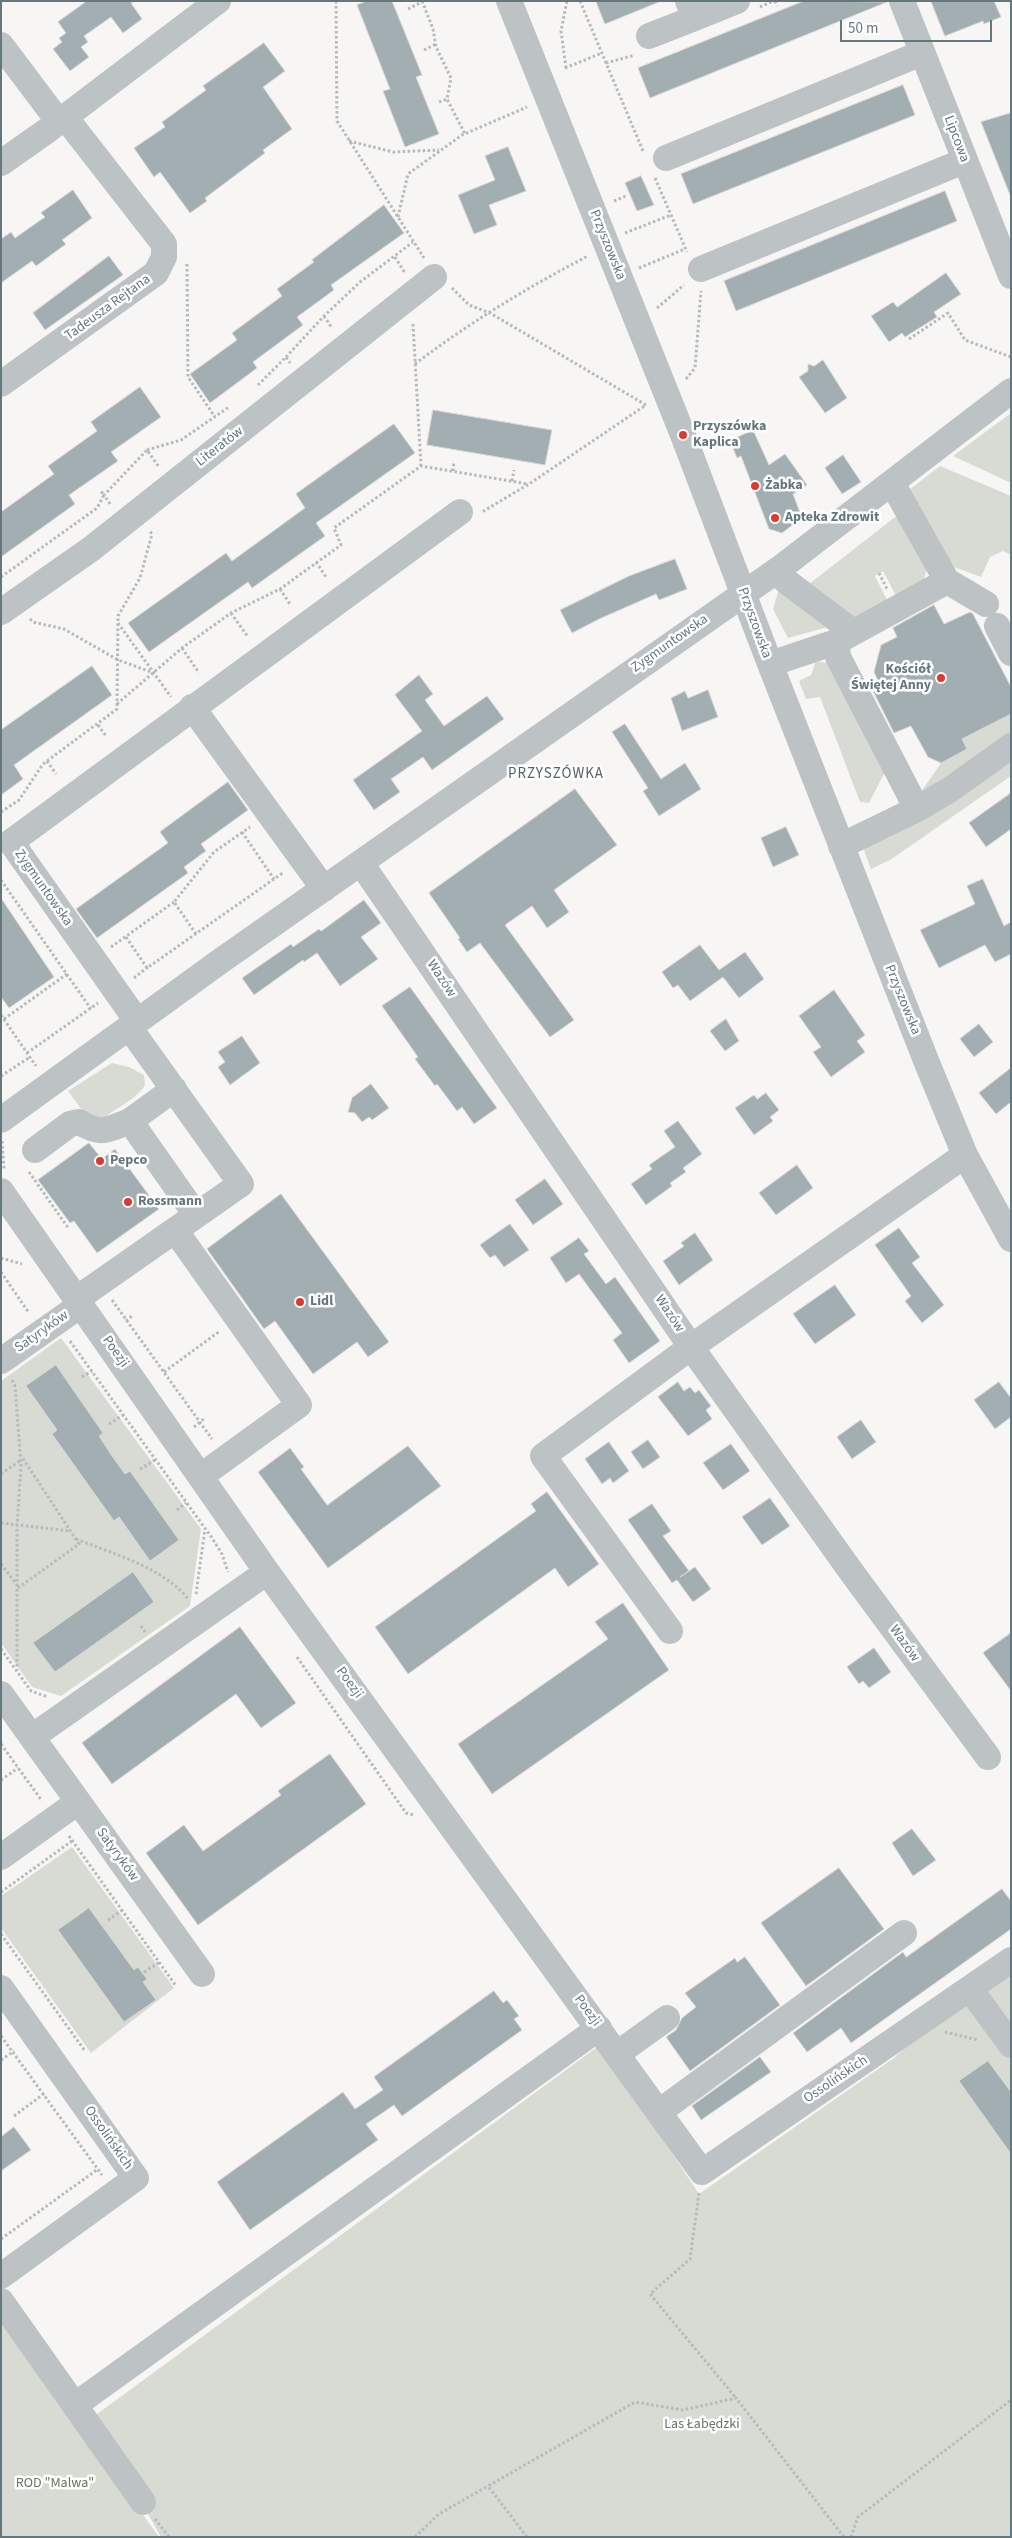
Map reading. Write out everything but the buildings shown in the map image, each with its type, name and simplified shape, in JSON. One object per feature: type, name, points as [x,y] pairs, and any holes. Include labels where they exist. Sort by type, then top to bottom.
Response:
[{"type":"street","points":[[1,163],[62,120],[218,1]]},
{"type":"street","name":"Przyszowska","points":[[509,1],[676,417],[841,846],[965,1155],[1011,1239]]},
{"type":"street","points":[[644,45],[692,10],[737,1]]},
{"type":"street","name":"Lipcowa","points":[[902,1],[1011,276]]},
{"type":"street","name":"Tadeusza Rejtana","points":[[1,45],[164,244],[164,257],[156,273],[1,384]]},
{"type":"street","points":[[666,158],[922,53]]},
{"type":"street","points":[[694,272],[964,161]]},
{"type":"street","name":"Literatów","points":[[13,612],[430,269]]},
{"type":"street","name":"Zygmuntowska","points":[[2,1130],[133,1024],[744,593],[892,483],[1011,391]]},
{"type":"street","points":[[892,483],[946,581],[992,615],[1011,653]]},
{"type":"street","name":"Zygmuntowska","points":[[133,1024],[116,991],[11,842],[184,705],[471,512]]},
{"type":"street","points":[[770,664],[844,636],[946,581]]},
{"type":"street","points":[[786,582],[844,636]]},
{"type":"street","points":[[844,636],[838,656],[917,809]]},
{"type":"street","points":[[184,705],[324,889]]},
{"type":"street","points":[[841,846],[917,809],[951,789],[1011,746]]},
{"type":"street","name":"Wazów","points":[[361,863],[691,1347],[988,1758]]},
{"type":"street","points":[[29,1157],[70,1124],[79,1122],[91,1129],[102,1132],[130,1120],[174,1089],[133,1024]]},
{"type":"street","name":"Satyryków","points":[[5,1368],[80,1301],[175,1230],[241,1184],[174,1089]]},
{"type":"street","points":[[130,1120],[196,1215]]},
{"type":"street","points":[[670,1631],[543,1456],[691,1347],[965,1155]]},
{"type":"street","name":"Poezji","points":[[6,1181],[197,1487],[267,1572],[702,2172]]},
{"type":"street","points":[[175,1230],[299,1405],[197,1487]]},
{"type":"street","points":[[32,1737],[267,1572]]},
{"type":"street","name":"Satyryków","points":[[1,1694],[202,1974]]},
{"type":"street","points":[[1,1857],[78,1802]]},
{"type":"street","points":[[659,2112],[904,1933]]},
{"type":"street","name":"Ossolińskich","points":[[702,2172],[1011,1960]]},
{"type":"street","name":"Ossolińskich","points":[[1,1988],[136,2178],[1,2276]]},
{"type":"street","points":[[970,1989],[1011,2045]]},
{"type":"street","points":[[617,2054],[667,2018]]},
{"type":"street","points":[[75,2406],[599,2028]]},
{"type":"street","points":[[1,2301],[143,2502]]},
{"type":"path","points":[[336,1],[337,121],[430,269]]},
{"type":"path","points":[[567,1],[561,31],[566,68],[602,53]]},
{"type":"path","points":[[580,1],[606,64],[644,45]]},
{"type":"path","points":[[775,1],[777,6]]},
{"type":"path","points":[[408,9],[422,2],[436,44],[451,78],[447,98],[465,134]]},
{"type":"path","points":[[424,50],[436,44]]},
{"type":"path","points":[[439,102],[447,98]]},
{"type":"path","points":[[398,218],[408,174],[465,134],[530,106]]},
{"type":"path","points":[[349,140],[393,152],[440,150]]},
{"type":"path","points":[[606,204],[626,196]]},
{"type":"path","points":[[619,235],[671,215]]},
{"type":"path","points":[[286,358],[324,316],[360,282],[414,242]]},
{"type":"path","points":[[395,256],[407,275]]},
{"type":"path","points":[[415,364],[441,344],[490,313],[557,272],[588,256]]},
{"type":"path","points":[[1,577],[97,508],[104,495],[147,450],[181,440],[216,416],[188,377],[187,264]]},
{"type":"path","points":[[634,270],[694,272]]},
{"type":"path","points":[[650,313],[694,272]]},
{"type":"path","points":[[686,379],[695,368],[694,272]]},
{"type":"path","points":[[469,305],[490,313],[646,406],[529,484],[471,512]]},
{"type":"path","points":[[909,339],[948,313],[965,340],[1011,358]]},
{"type":"path","points":[[324,316],[336,334]]},
{"type":"path","points":[[413,323],[421,466]]},
{"type":"path","points":[[147,450],[162,472]]},
{"type":"path","points":[[453,472],[454,461]]},
{"type":"path","points":[[117,704],[182,648],[231,613],[280,589],[341,545],[334,528],[421,466],[529,484]]},
{"type":"path","points":[[512,481],[514,470]]},
{"type":"path","points":[[100,490],[113,509]]},
{"type":"path","points":[[1,812],[19,800],[47,761],[117,709],[118,616],[140,578],[152,534],[147,526]]},
{"type":"path","points":[[316,562],[326,577]]},
{"type":"path","points":[[280,589],[290,604]]},
{"type":"path","points":[[13,612],[33,622],[64,629],[118,660],[154,673]]},
{"type":"path","points":[[231,613],[248,637]]},
{"type":"path","points":[[118,622],[154,673],[184,705]]},
{"type":"path","points":[[182,648],[199,672]]},
{"type":"path","points":[[98,724],[106,736]]},
{"type":"path","points":[[47,761],[56,774]]},
{"type":"path","points":[[257,822],[210,856],[174,902],[126,937],[136,952],[147,968],[288,868]]},
{"type":"path","points":[[242,832],[274,879]]},
{"type":"path","points":[[1,880],[91,1009]]},
{"type":"path","points":[[174,902],[196,934]]},
{"type":"path","points":[[1,1076],[148,968],[124,936]]},
{"type":"path","points":[[4,1019],[67,974]]},
{"type":"path","points":[[1,1015],[38,1069]]},
{"type":"path","points":[[2,1130],[6,1181]]},
{"type":"path","points":[[29,1157],[69,1229]]},
{"type":"path","points":[[1,1272],[33,1319]]},
{"type":"path","points":[[111,1300],[216,1445]]},
{"type":"path","points":[[164,1372],[238,1319]]},
{"type":"path","points":[[67,1337],[222,1554],[228,1568],[228,1575]]},
{"type":"path","points":[[82,1377],[98,1367]]},
{"type":"path","points":[[5,1368],[15,1386],[23,1460],[78,1544],[17,1587]]},
{"type":"path","points":[[109,1424],[130,1410]]},
{"type":"path","points":[[186,1433],[205,1418]]},
{"type":"path","points":[[140,1469],[162,1456]]},
{"type":"path","points":[[1,1474],[23,1460]]},
{"type":"path","points":[[17,1671],[17,1526],[23,1460]]},
{"type":"path","points":[[177,1510],[186,1503],[197,1487]]},
{"type":"path","points":[[1,1523],[70,1531]]},
{"type":"path","points":[[196,1598],[205,1529]]},
{"type":"path","points":[[76,1539],[142,1566],[177,1588],[194,1607]]},
{"type":"path","points":[[1,1564],[17,1587]]},
{"type":"path","points":[[1,1649],[31,1691],[51,1698]]},
{"type":"path","points":[[307,1670],[406,1813]]},
{"type":"path","points":[[1,1744],[45,1807]]},
{"type":"path","points":[[1,1780],[18,1768]]},
{"type":"path","points":[[67,1833],[176,1986]]},
{"type":"path","points":[[1,1892],[72,1841]]},
{"type":"path","points":[[108,1920],[128,1906]]},
{"type":"path","points":[[1,1934],[85,2051]]},
{"type":"path","points":[[144,1972],[165,1958]]},
{"type":"path","points":[[940,2031],[978,2040]]},
{"type":"path","points":[[1,2036],[104,2176]]},
{"type":"path","points":[[14,2116],[51,2088]]},
{"type":"path","points":[[1,2239],[98,2169]]},
{"type":"path","points":[[702,2172],[690,2259],[650,2294],[736,2398],[844,2537]]},
{"type":"path","points":[[415,2537],[439,2514],[635,2402],[683,2410],[736,2398]]},
{"type":"path","points":[[851,2537],[858,2517],[1011,2400]]},
{"type":"path","points":[[488,2486],[527,2537]]},
{"type":"green space","points":[[1011,413],[1011,483],[953,456]]},
{"type":"green space","points":[[940,466],[1011,496],[1011,555],[1003,551],[990,557],[981,577],[946,564],[909,490]]},
{"type":"green space","points":[[899,514],[927,567],[923,585],[897,598],[883,571],[875,576],[888,602],[848,622],[804,588]]},
{"type":"green space","points":[[784,588],[835,625],[788,638],[773,609],[778,592]]},
{"type":"green space","points":[[816,661],[833,664],[887,768],[869,803],[860,802],[820,697],[806,699],[799,681],[811,675]]},
{"type":"green space","points":[[1011,714],[1011,736],[924,796],[921,792],[941,763],[962,739]]},
{"type":"green space","points":[[1011,754],[1011,776],[890,860],[871,869],[862,845]]},
{"type":"green space","points":[[112,1063],[129,1067],[144,1075],[145,1085],[131,1100],[102,1120],[84,1113],[68,1091]]},
{"type":"green space","points":[[61,1338],[201,1529],[190,1606],[61,1696],[32,1687],[1,1643],[1,1381]]},
{"type":"green space","points":[[72,1847],[174,1988],[91,2053],[1,1928],[1,1896]]},
{"type":"green space","name":"Las Łabędzki","points":[[1011,1960],[1011,2537],[161,2537],[93,2417],[600,2045],[699,2194],[894,2058],[970,1989]]},
{"type":"green space","name":"ROD \"Malwa\"","points":[[1,2317],[159,2537],[1,2537]]},
{"type":"place","name":"Przyszówka Kaplica","points":[[683,435]]},
{"type":"place","name":"Żabka","points":[[755,486]]},
{"type":"place","name":"Apteka Zdrowit","points":[[775,518]]},
{"type":"place","name":"Kościół Świętej Anny","points":[[941,678]]},
{"type":"place","name":"Pepco","points":[[100,1161]]},
{"type":"place","name":"Rossmann","points":[[128,1202]]},
{"type":"place","name":"Lidl","points":[[300,1302]]},
{"type":"district","name":"PRZYSZÓWKA","points":[[556,775]]}]
